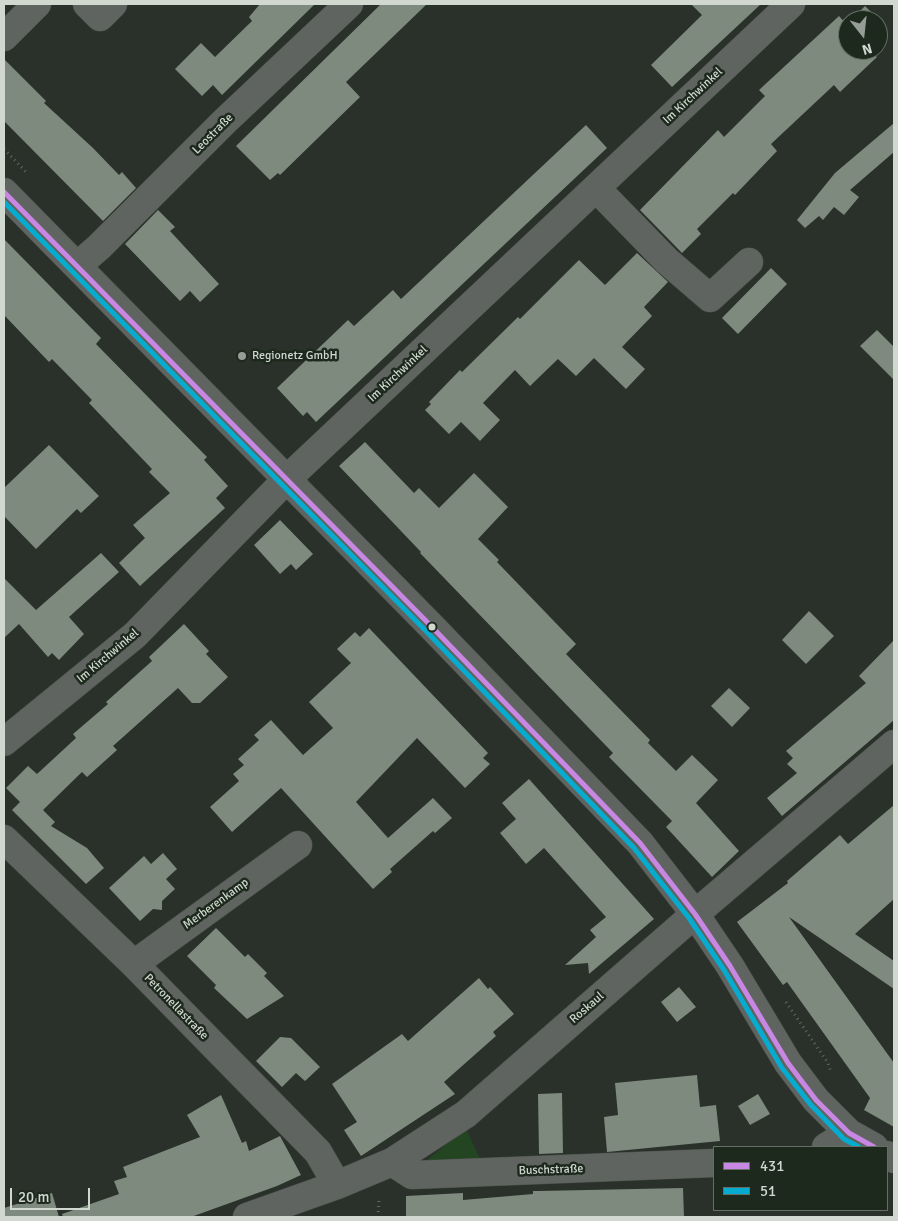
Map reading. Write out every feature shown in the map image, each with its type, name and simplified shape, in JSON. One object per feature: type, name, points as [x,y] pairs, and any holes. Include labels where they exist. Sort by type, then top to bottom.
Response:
[{"type":"street","points":[[4,36],[37,4]]},
{"type":"street","points":[[87,4],[100,16],[113,4]]},
{"type":"street","name":"Leostraße","points":[[78,266],[100,247],[225,121],[349,4]]},
{"type":"street","name":"Im Kirchwinkel","points":[[4,742],[136,635],[286,480],[791,4]]},
{"type":"street","points":[[596,188],[667,261],[710,298],[749,262]]},
{"type":"street","points":[[4,192],[431,626],[640,843],[695,914],[730,966],[788,1063],[816,1100],[849,1133],[872,1146]]},
{"type":"street","name":"Roskaul","points":[[247,1217],[337,1185],[392,1162],[466,1114],[695,914],[894,744]]},
{"type":"street","name":"Petronellastraße","points":[[4,839],[134,964],[318,1152],[337,1185]]},
{"type":"street","name":"Merberenkamp","points":[[134,964],[298,845]]},
{"type":"street","points":[[828,1146],[849,1133]]},
{"type":"street","name":"Buschstraße","points":[[392,1162],[412,1175],[713,1163]]},
{"type":"green space","points":[[466,1128],[483,1166],[421,1165]]},
{"type":"building","points":[[260,4],[315,4],[222,95],[213,85],[202,96],[175,69],[201,43],[215,57],[252,21],[249,17]]},
{"type":"building","points":[[381,4],[427,4],[346,82],[360,97],[280,175],[278,173],[270,180],[236,146]]},
{"type":"building","points":[[691,4],[761,4],[672,87],[651,65],[702,15]]},
{"type":"building","points":[[865,6],[869,10],[861,10]]},
{"type":"building","points":[[838,17],[838,60],[874,60],[840,92],[834,85],[771,144],[777,151],[735,195],[733,193],[697,229],[701,234],[682,253],[640,210],[718,130],[724,137],[765,96],[759,90]]},
{"type":"building","points":[[4,59],[46,101],[44,103],[119,175],[122,172],[136,188],[103,221],[4,121]]},
{"type":"building","points":[[894,123],[894,152],[850,190],[859,197],[844,215],[834,207],[823,220],[819,216],[805,228],[797,220],[835,173]]},
{"type":"building","points":[[586,125],[607,148],[316,422],[307,412],[303,416],[277,388],[348,320],[354,326],[393,290],[401,299]]},
{"type":"building","points":[[158,210],[175,227],[170,231],[219,284],[200,302],[190,291],[180,301],[125,244]]},
{"type":"building","points":[[4,239],[101,338],[96,344],[207,457],[204,460],[228,486],[216,498],[225,508],[140,586],[119,563],[145,538],[133,525],[170,493],[149,472],[152,469],[89,403],[92,400],[52,359],[49,362],[4,315]]},
{"type":"building","points":[[637,253],[668,282],[644,307],[652,316],[622,347],[645,369],[626,389],[594,358],[576,376],[558,359],[530,386],[515,370],[483,403],[500,420],[480,441],[461,422],[449,434],[425,410],[431,404],[429,402],[460,370],[462,372],[518,317],[520,319],[579,260],[605,285]]},
{"type":"building","points":[[771,268],[787,284],[738,334],[722,318]]},
{"type":"building","points":[[877,330],[894,347],[894,380],[860,346]]},
{"type":"building","points":[[365,442],[414,493],[419,488],[439,508],[474,473],[508,507],[478,539],[499,560],[497,562],[576,644],[566,654],[650,740],[648,743],[676,771],[692,755],[718,780],[696,803],[739,851],[712,877],[666,827],[672,821],[609,757],[613,753],[339,466]]},
{"type":"building","points":[[49,445],[99,496],[81,513],[77,509],[36,549],[4,516],[4,488]]},
{"type":"building","points":[[280,520],[313,554],[296,570],[291,564],[280,574],[254,545]]},
{"type":"building","points":[[101,553],[119,572],[69,617],[84,634],[59,660],[52,653],[48,657],[19,624],[4,638],[4,578],[36,610]]},
{"type":"building","points":[[809,611],[834,636],[806,664],[782,640]]},
{"type":"building","points":[[184,624],[209,651],[206,654],[228,677],[200,703],[192,703],[178,688],[113,746],[117,750],[87,777],[82,772],[43,810],[55,822],[51,826],[87,848],[104,868],[86,884],[12,810],[20,802],[6,788],[28,766],[37,774],[76,738],[73,734],[108,704],[106,702],[152,661],[149,657]]},
{"type":"building","points":[[369,628],[488,753],[483,758],[490,764],[465,788],[417,738],[356,802],[388,838],[433,798],[452,818],[435,833],[433,831],[390,869],[392,872],[373,889],[281,788],[232,832],[210,807],[239,781],[233,774],[244,765],[238,759],[259,740],[254,735],[271,720],[303,755],[333,728],[309,702],[351,663],[337,649],[355,632],[360,637]]},
{"type":"building","points":[[894,640],[894,720],[782,816],[767,798],[797,773],[787,764],[793,758],[786,751],[866,683],[859,676]]},
{"type":"building","points":[[729,688],[750,708],[732,727],[711,706]]},
{"type":"building","points":[[529,779],[654,919],[589,974],[588,963],[565,965],[596,937],[590,930],[606,917],[544,848],[526,864],[500,833],[516,819],[502,803]]},
{"type":"building","points":[[894,805],[894,899],[855,934],[894,961],[894,989],[789,917],[894,1063],[894,1127],[864,1110],[870,1098],[787,982],[783,985],[737,922],[788,883],[787,881],[840,835],[848,844]]},
{"type":"building","points":[[163,853],[177,869],[166,879],[175,889],[162,901],[162,910],[153,909],[140,921],[109,888],[144,856],[151,864]]},
{"type":"building","points":[[216,928],[245,957],[248,954],[267,973],[264,976],[284,996],[247,1019],[214,988],[216,985],[187,956]]},
{"type":"building","points":[[479,978],[488,989],[490,987],[514,1014],[493,1032],[496,1036],[444,1082],[455,1094],[361,1156],[344,1130],[357,1122],[332,1084],[402,1034],[408,1041]]},
{"type":"building","points":[[679,987],[696,1007],[677,1022],[661,1002]]},
{"type":"building","points":[[280,1037],[291,1038],[320,1067],[305,1081],[296,1073],[282,1087],[256,1061]]},
{"type":"building","points":[[697,1075],[700,1107],[716,1105],[720,1141],[607,1152],[604,1117],[618,1115],[615,1083]]},
{"type":"building","points":[[562,1093],[563,1153],[539,1154],[538,1094]]},
{"type":"building","points":[[758,1094],[770,1114],[750,1125],[738,1106]]},
{"type":"building","points":[[221,1095],[242,1143],[246,1141],[249,1151],[280,1136],[301,1175],[277,1186],[191,1217],[63,1217],[62,1214],[119,1194],[114,1181],[127,1177],[123,1167],[200,1137],[187,1115]]},
{"type":"building","points":[[683,1188],[684,1217],[406,1217],[406,1196],[463,1193],[463,1200],[533,1194],[533,1191]]},
{"type":"building","points":[[52,1193],[59,1217],[4,1217],[4,1208]]},
{"type":"transit line","name":"431","points":[[4,192],[431,626],[640,843],[695,914],[730,966],[788,1063],[816,1100],[849,1133],[872,1146]]},
{"type":"transit line","name":"51","points":[[4,202],[426,631],[634,848],[689,918],[724,970],[782,1068],[811,1105],[844,1139],[857,1146]]},
{"type":"place","name":"Regionetz GmbH","points":[[242,356]]}]
